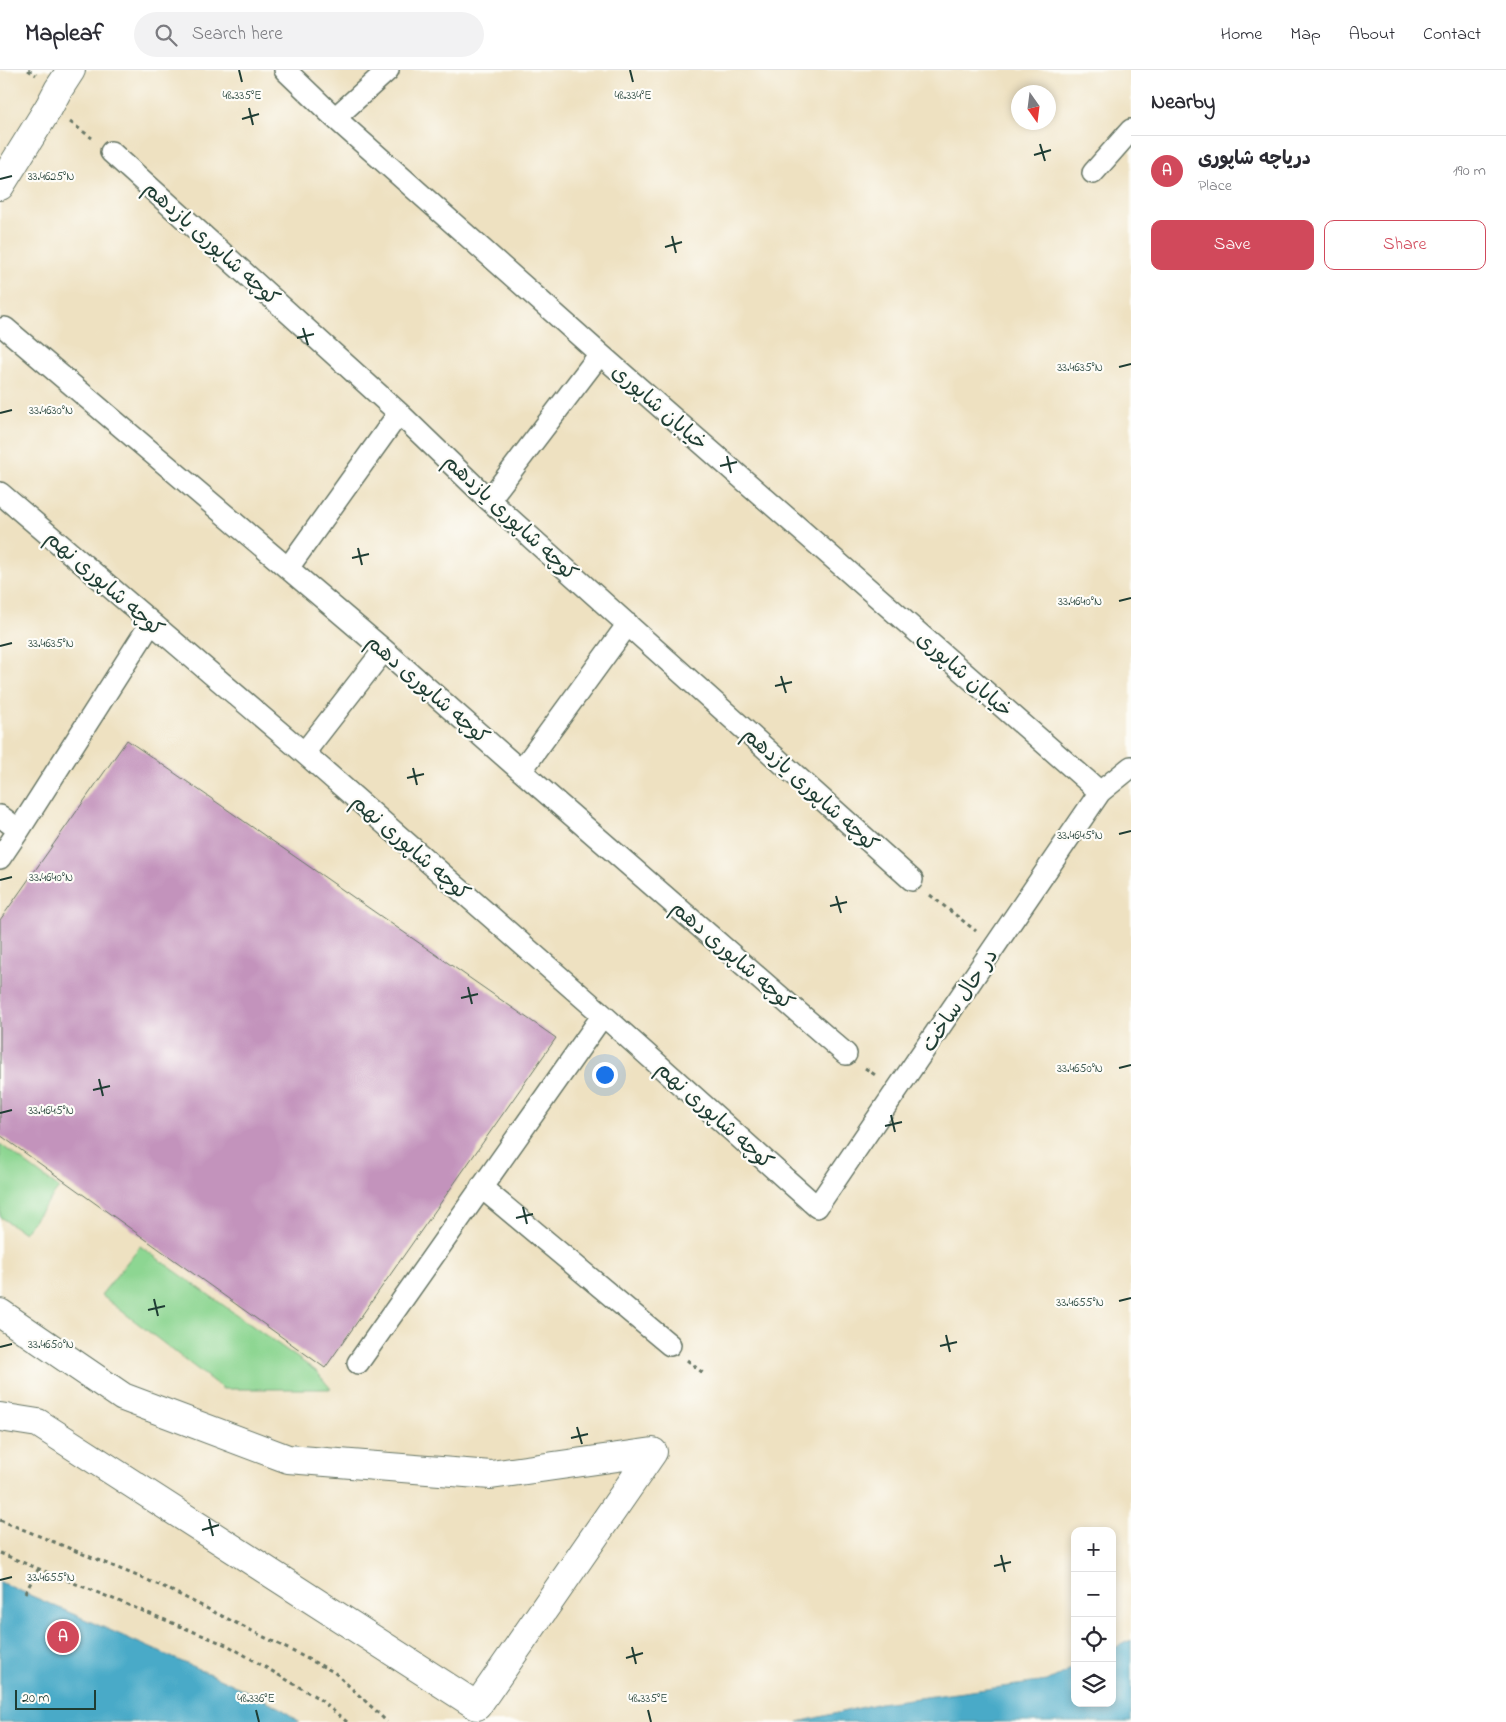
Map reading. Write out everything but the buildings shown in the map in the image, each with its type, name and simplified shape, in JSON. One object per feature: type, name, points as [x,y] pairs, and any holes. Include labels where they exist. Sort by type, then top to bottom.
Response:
[{"type":"street","points":[[0,186],[71,70]]},
{"type":"street","name":"خیابان شاپوری","points":[[285,70],[335,118],[600,354],[1100,792]]},
{"type":"street","points":[[335,118],[388,70]]},
{"type":"street","points":[[1093,173],[1131,130]]},
{"type":"street","name":"کوچه شاپوری یازدهم","points":[[111,152],[399,413],[489,500],[912,880]]},
{"type":"street","name":"کوچه شاپوری دهم","points":[[5,328],[384,650],[846,1054]]},
{"type":"street","points":[[489,500],[600,354]]},
{"type":"street","points":[[288,568],[399,413]]},
{"type":"street","name":"کوچه شاپوری نهم","points":[[0,493],[304,753],[603,1014],[817,1207]]},
{"type":"street","points":[[0,858],[151,623]]},
{"type":"street","points":[[521,771],[628,624]]},
{"type":"street","points":[[304,753],[384,650]]},
{"type":"street","name":"در حال ساخت","points":[[817,1207],[1100,792],[1131,767]]},
{"type":"street","points":[[0,816],[19,830]]},
{"type":"street","points":[[358,1362],[603,1014]]},
{"type":"street","points":[[481,1186],[670,1345]]},
{"type":"street","points":[[0,1313],[123,1397],[288,1459],[491,1475],[653,1452],[477,1706],[38,1422],[0,1417]]},
{"type":"path","points":[[50,107],[111,152]]},
{"type":"path","points":[[912,880],[995,946]]},
{"type":"path","points":[[846,1054],[897,1092]]},
{"type":"path","points":[[0,1520],[164,1587],[334,1672],[386,1722]]},
{"type":"path","points":[[0,1553],[229,1646],[318,1698],[347,1722]]},
{"type":"path","points":[[25,1593],[39,1568]]},
{"type":"green space","points":[[0,1144],[59,1188],[24,1233],[0,1217]]},
{"type":"green space","points":[[140,1246],[316,1371],[331,1389],[223,1389],[101,1295]]},
{"type":"water","points":[[0,1582],[226,1681],[281,1708],[299,1722],[0,1722]]},
{"type":"water","points":[[1131,1640],[1131,1722],[798,1722],[880,1703],[1047,1681],[1071,1669],[1071,1707],[1116,1707],[1116,1647]]},
{"type":"place","name":"دریاچه شاپوری","points":[[63,1637]]}]
